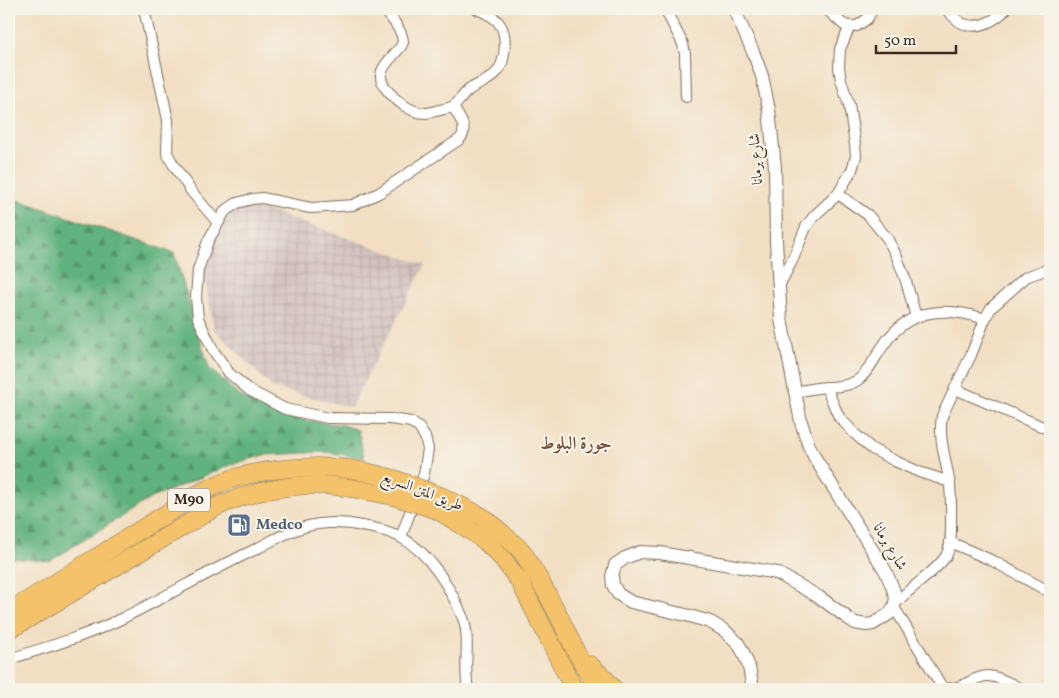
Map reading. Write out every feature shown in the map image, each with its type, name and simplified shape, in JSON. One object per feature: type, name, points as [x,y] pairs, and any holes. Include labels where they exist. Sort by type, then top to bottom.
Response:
[{"type":"highway","name":"طريق المتن السريع","points":[[9,612],[188,500],[220,483],[270,471],[318,467],[348,469],[370,473],[393,488],[481,516],[502,533],[522,551],[598,689]]},
{"type":"highway","name":"طريق المتن السريع","points":[[9,630],[223,504],[270,490],[320,484],[346,487],[393,488]]},
{"type":"highway","name":"طريق المتن السريع","points":[[440,504],[462,525],[485,541],[503,559],[520,582],[574,689]]},
{"type":"highway","points":[[576,652],[614,689]]},
{"type":"street","points":[[144,9],[168,120],[167,153],[172,164],[191,191],[218,223]]},
{"type":"street","points":[[384,9],[398,29],[403,42],[381,70],[382,83],[401,103],[420,113],[454,107],[464,94],[496,73],[502,64],[504,39],[500,24],[492,16],[477,9]]},
{"type":"street","points":[[665,9],[683,44],[686,97]]},
{"type":"street","name":"شارع برمانا","points":[[734,9],[762,76],[768,110],[775,167],[781,318],[801,422],[809,446],[890,579],[895,593],[895,605]]},
{"type":"street","points":[[826,9],[844,25],[850,26],[857,26],[867,20],[873,9]]},
{"type":"street","points":[[946,9],[959,22],[973,26],[989,22],[1006,9]]},
{"type":"street","points":[[779,286],[806,228],[814,216],[838,194],[852,170],[856,156],[849,105],[839,68],[840,49],[850,26]]},
{"type":"street","points":[[401,536],[424,474],[428,449],[425,436],[419,428],[411,422],[390,419],[328,418],[285,409],[249,390],[229,373],[213,350],[198,318],[196,297],[198,270],[208,241],[225,211],[238,203],[262,198],[311,208],[353,205],[379,193],[460,139],[464,129],[454,107]]},
{"type":"street","points":[[838,194],[868,215],[887,238],[906,281],[916,317]]},
{"type":"street","points":[[753,689],[744,654],[738,643],[725,631],[710,622],[631,602],[618,594],[613,585],[612,576],[615,565],[625,558],[640,552],[660,553],[777,573],[819,597],[855,623],[866,626],[886,617],[905,593],[942,561],[947,554],[950,542],[950,482],[942,447],[940,427],[942,416],[971,354],[985,318],[991,308],[1026,277],[1050,268]]},
{"type":"street","points":[[794,392],[854,383],[866,372],[892,332],[916,317],[930,312],[951,312],[985,318]]},
{"type":"street","points":[[826,387],[839,417],[872,449],[894,461],[950,482]]},
{"type":"street","points":[[955,389],[1050,430]]},
{"type":"street","points":[[9,659],[75,638],[122,618],[296,529],[328,522],[352,523],[401,536],[432,564],[445,583],[463,618],[467,632],[466,661],[468,689]]},
{"type":"street","points":[[950,542],[993,561],[1046,590]]},
{"type":"street","points":[[895,605],[942,688],[954,689],[988,676],[995,677],[1022,689]]},
{"type":"shaded area","points":[[247,203],[425,265],[351,407],[273,388],[214,329],[203,269],[211,242],[233,208]]},
{"type":"green space","points":[[9,185],[15,199],[174,253],[209,368],[240,396],[283,417],[342,425],[358,430],[364,458],[326,452],[265,455],[233,464],[151,498],[50,561],[9,558]]},
{"type":"place","name":"Medco","points":[[239,525]]},
{"type":"district","name":"جورة البلوط","points":[[576,444]]}]
